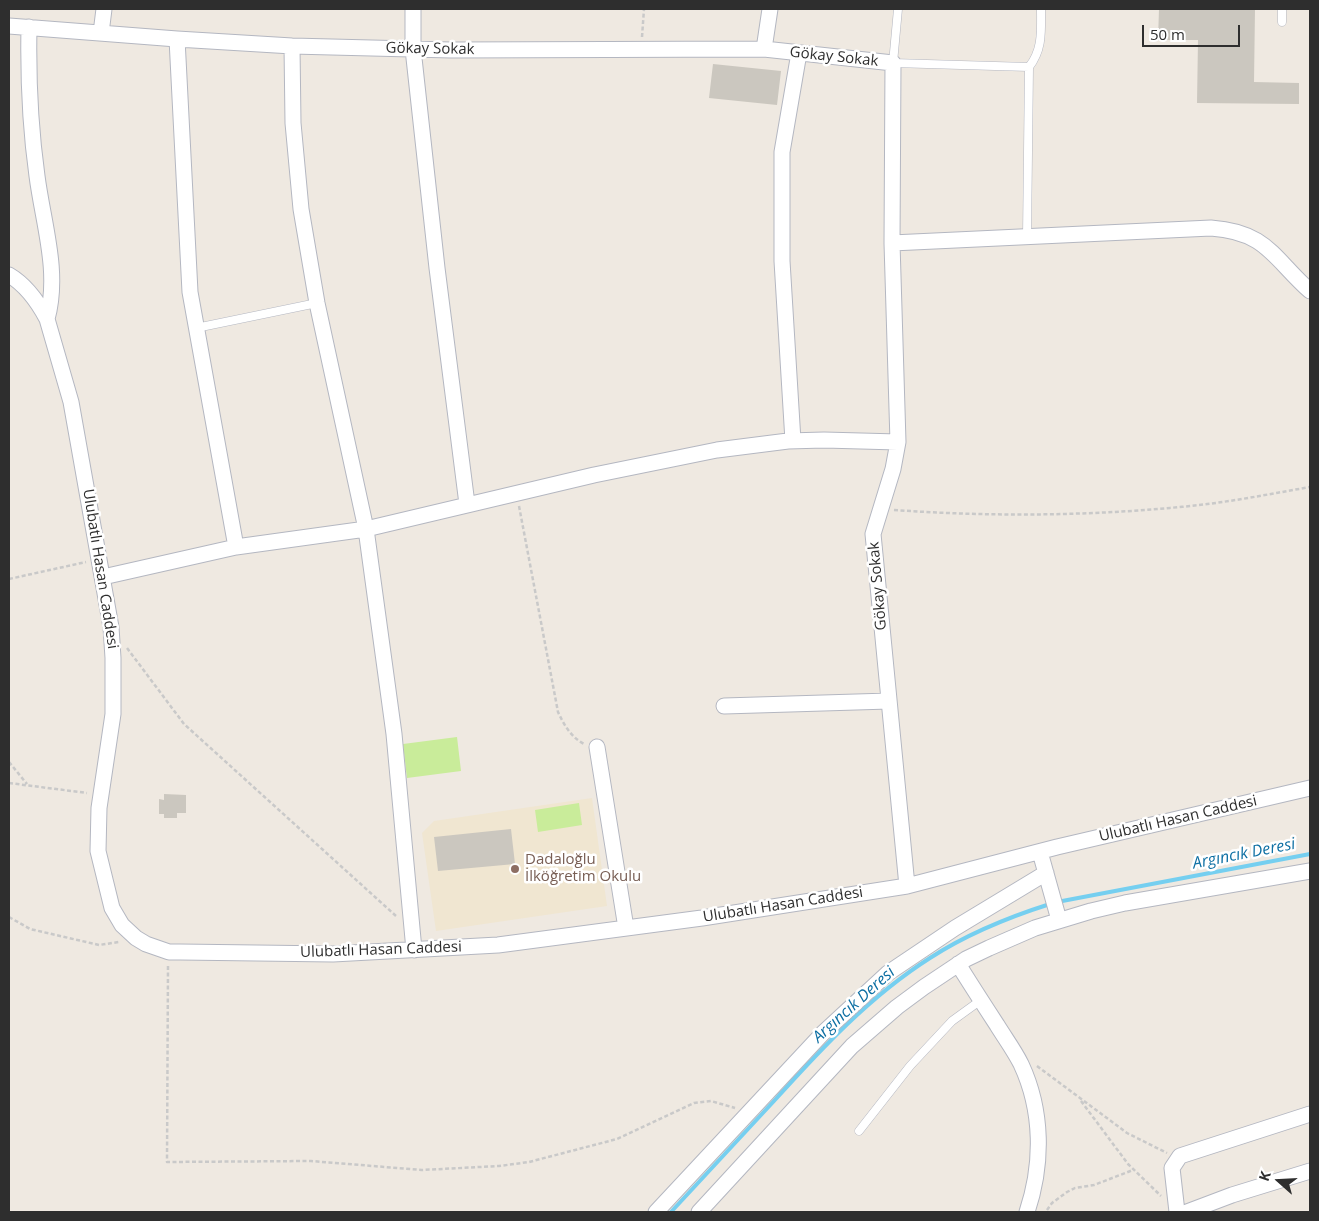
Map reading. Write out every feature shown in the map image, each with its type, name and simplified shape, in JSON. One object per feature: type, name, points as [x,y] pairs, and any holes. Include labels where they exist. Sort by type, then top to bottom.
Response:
[{"type":"street","points":[[101,33],[104,9]]},
{"type":"street","points":[[413,9],[414,49],[437,268],[467,504]]},
{"type":"street","points":[[764,49],[770,9]]},
{"type":"street","name":"Gökay Sokak","points":[[9,26],[292,46],[414,49],[764,49],[893,63],[892,243],[898,442],[893,469],[873,534],[907,886]]},
{"type":"street","points":[[30,27],[29,81],[32,135],[53,276],[51,305],[47,319]]},
{"type":"street","points":[[177,39],[190,292],[236,546]]},
{"type":"street","points":[[292,46],[293,114],[302,218],[317,303],[366,529],[394,734],[414,950]]},
{"type":"street","points":[[793,441],[782,261],[782,152],[799,53]]},
{"type":"street","points":[[892,243],[1211,228],[1223,229],[1246,235],[1268,247],[1310,291]]},
{"type":"street","name":"Ulubatlı Hasan Caddesi","points":[[9,275],[27,289],[42,308],[47,319],[71,402],[111,627],[114,658],[113,714],[101,794],[98,851],[112,908],[122,925],[136,938],[157,949],[169,952],[333,954],[414,950],[498,945],[702,918],[907,886],[1040,852],[1310,788]]},
{"type":"street","points":[[103,577],[236,546],[366,529],[516,492],[717,450],[793,441],[852,440],[898,442]]},
{"type":"street","points":[[724,706],[889,701]]},
{"type":"street","points":[[597,747],[626,928]]},
{"type":"street","points":[[1040,852],[1058,920]]},
{"type":"street","points":[[699,1212],[852,1046],[897,1007],[958,964],[1004,941],[1058,920],[1125,903],[1310,871]]},
{"type":"street","points":[[656,1212],[823,1033],[888,973],[955,928],[1046,873]]},
{"type":"street","points":[[958,964],[1021,1064],[1028,1080],[1035,1106],[1038,1160],[1035,1184],[1027,1212]]},
{"type":"street","points":[[1310,1114],[1187,1152],[1177,1158],[1172,1168],[1180,1210],[1310,1171]]},
{"type":"lane","points":[[898,9],[893,63],[1029,67]]},
{"type":"lane","points":[[1027,236],[1029,67],[1037,56],[1041,42],[1041,9]]},
{"type":"lane","points":[[1282,9],[1282,22]]},
{"type":"lane","points":[[196,328],[317,303]]},
{"type":"lane","points":[[859,1131],[910,1066],[952,1021],[981,1000]]},
{"type":"path","points":[[642,48],[644,9]]},
{"type":"path","points":[[880,509],[990,515],[1094,514],[1192,506],[1310,487]]},
{"type":"path","points":[[516,492],[558,712],[575,738],[584,744],[597,747]]},
{"type":"path","points":[[9,579],[100,559]]},
{"type":"path","points":[[111,627],[184,724],[412,931]]},
{"type":"path","points":[[9,762],[28,786]]},
{"type":"path","points":[[9,783],[101,794]]},
{"type":"path","points":[[9,917],[30,929],[99,945],[136,938]]},
{"type":"path","points":[[169,952],[167,1162],[311,1161],[406,1169],[470,1168],[529,1162],[617,1139],[694,1103],[711,1101],[721,1103],[746,1114]]},
{"type":"path","points":[[1035,1065],[1127,1133],[1177,1158]]},
{"type":"path","points":[[1079,1098],[1133,1170],[1180,1210]]},
{"type":"path","points":[[1049,1212],[1047,1210],[1052,1203],[1075,1188],[1094,1185],[1133,1170]]},
{"type":"shaded area","name":"Dadaloğlu İlköğretim Okulu","points":[[592,798],[607,906],[436,931],[422,833],[434,821]]},
{"type":"green space","points":[[457,737],[461,771],[407,778],[403,744]]},
{"type":"green space","points":[[579,803],[582,825],[538,832],[535,810]]},
{"type":"building","points":[[1159,9],[1255,9],[1254,82],[1299,83],[1299,104],[1197,103],[1198,40],[1158,40]]},
{"type":"building","points":[[713,64],[781,71],[777,105],[709,98]]},
{"type":"building","points":[[164,794],[186,795],[186,813],[177,813],[177,818],[164,818],[164,814],[159,814],[159,799],[164,800]]},
{"type":"building","points":[[511,829],[515,864],[438,871],[434,837]]},
{"type":"waterway","name":"Argıncık Deresi","points":[[1057,902],[1310,854]]},
{"type":"waterway","name":"Argıncık Deresi","points":[[671,1212],[828,1043],[887,989],[930,958],[959,941],[1004,920],[1050,904]]},
{"type":"place","name":"Dadaloğlu İlköğretim Okulu","points":[[515,869]]}]
